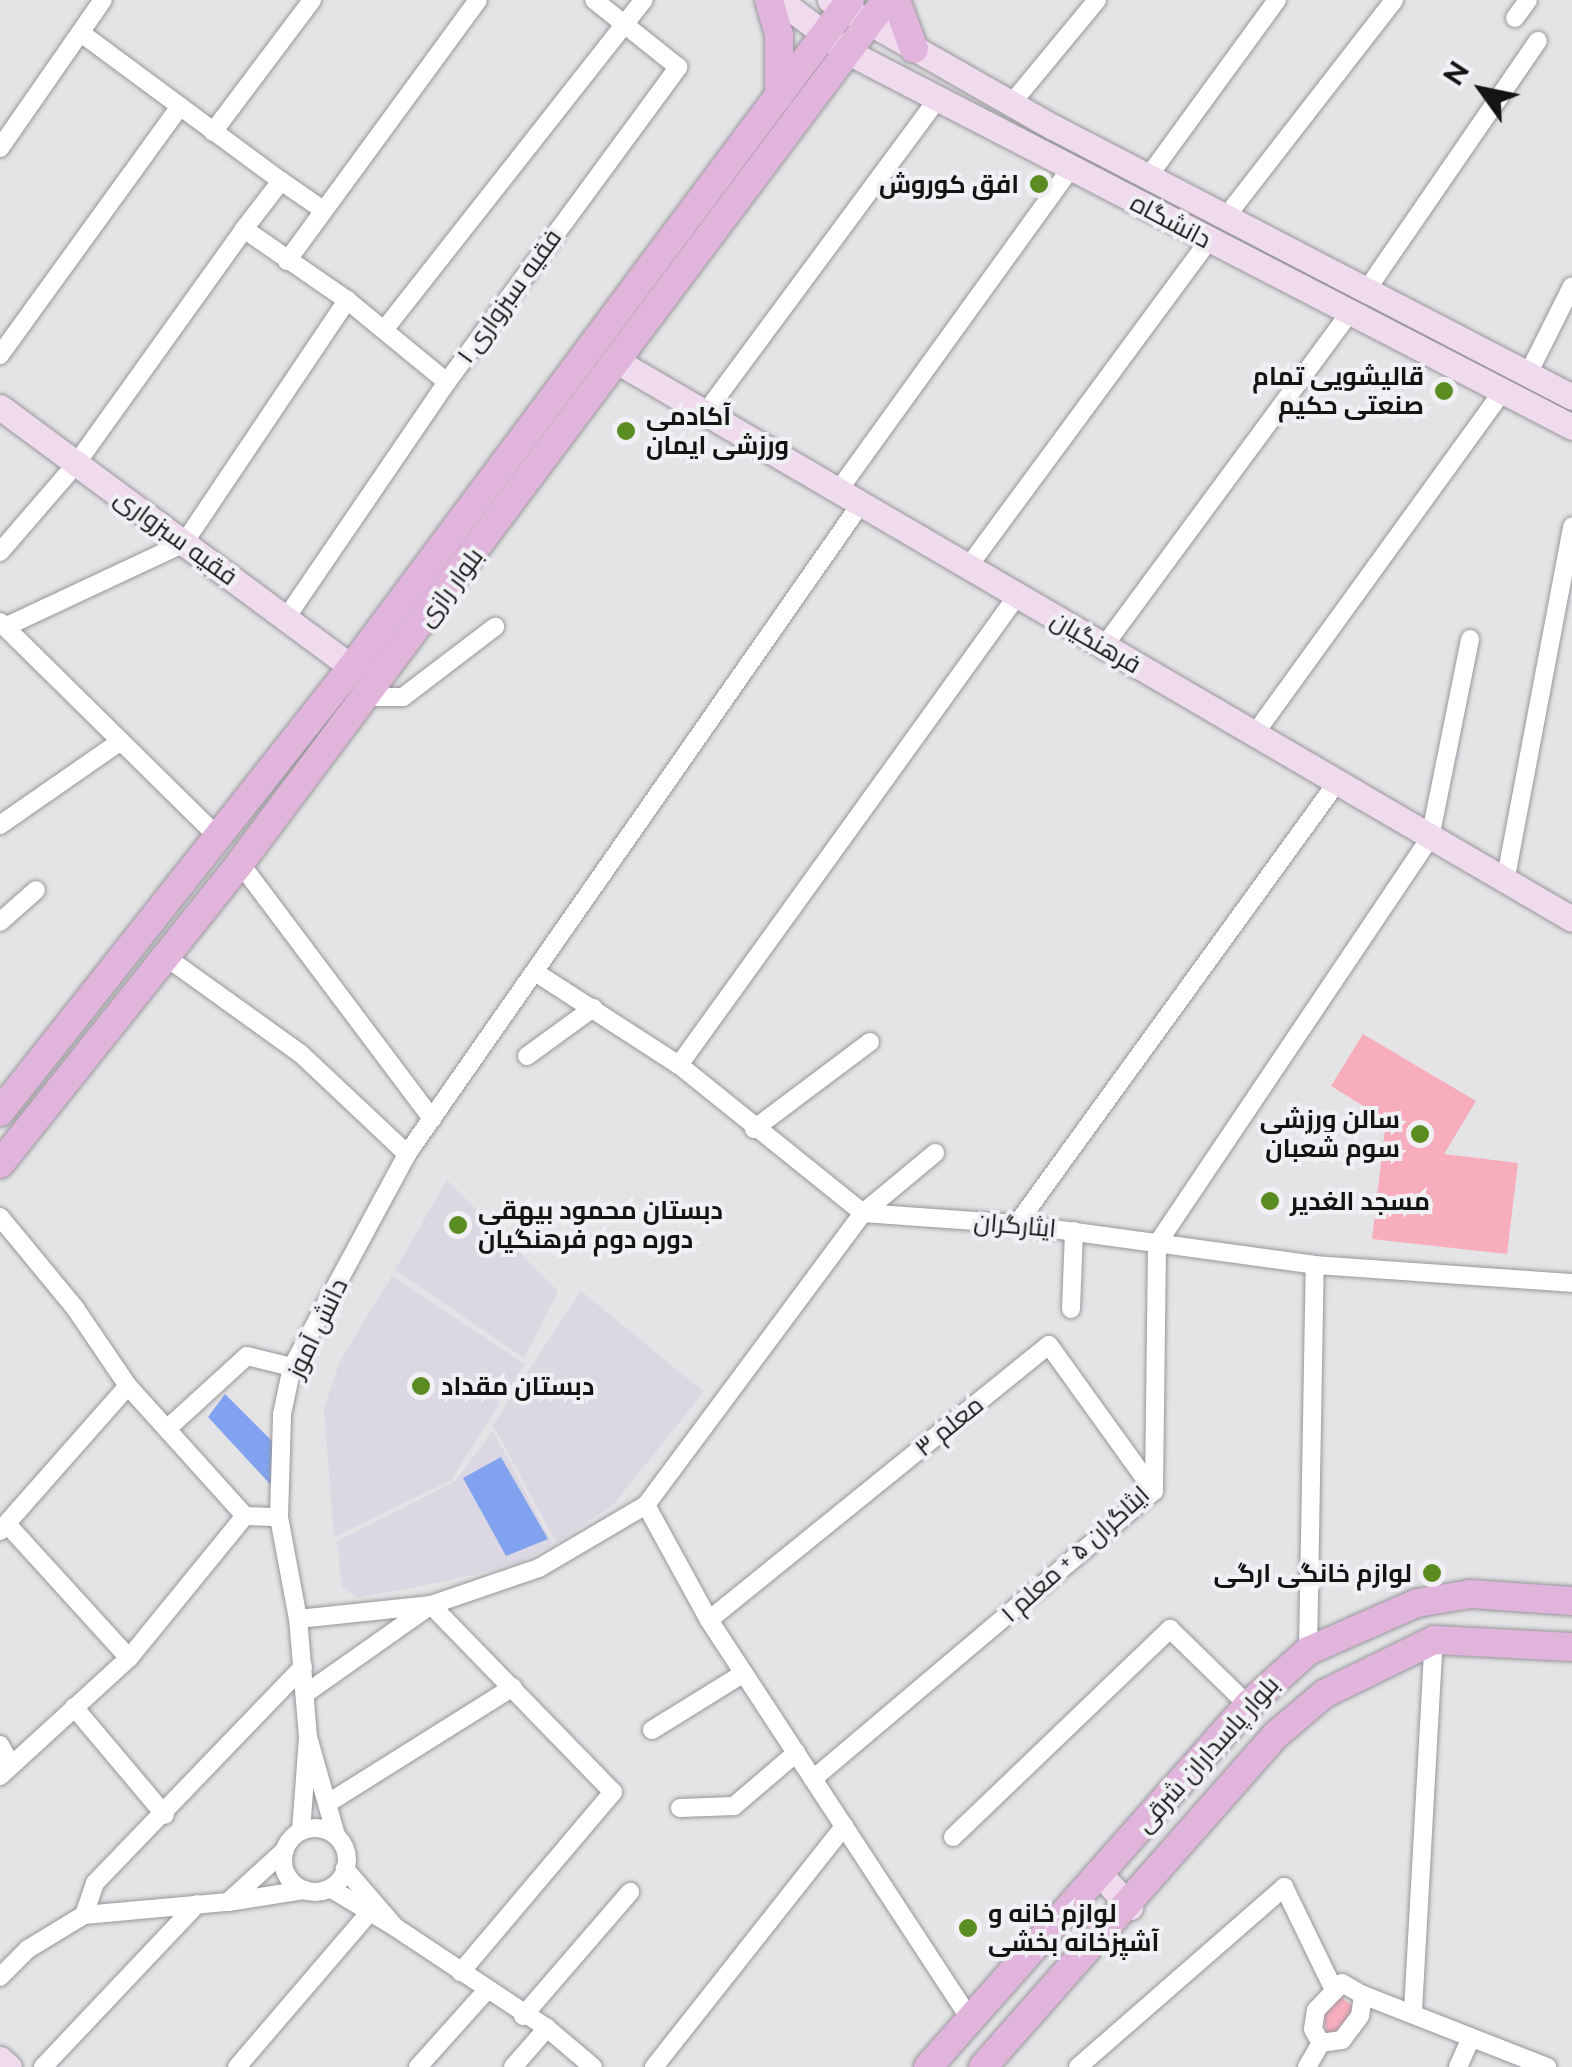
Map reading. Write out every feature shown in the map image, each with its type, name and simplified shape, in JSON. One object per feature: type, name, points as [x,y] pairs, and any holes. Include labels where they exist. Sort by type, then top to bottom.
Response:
[{"type":"main road","points":[[770,0],[779,36],[775,101],[795,123]]},
{"type":"main road","name":"دانشگاه","points":[[779,0],[850,52],[1572,427]]},
{"type":"main road","name":"بلوار رازی","points":[[0,1164],[366,698],[620,363],[886,0]]},
{"type":"main road","points":[[896,0],[914,49]]},
{"type":"main road","name":"بلوار رازی","points":[[0,1112],[352,667],[824,36],[841,3]]},
{"type":"main road","name":"دانشگاه","points":[[841,3],[870,26],[1011,104],[1572,397]]},
{"type":"main road","points":[[1038,150],[1054,127]]},
{"type":"main road","name":"فرهنگیان","points":[[620,363],[1572,919]]},
{"type":"main road","name":"فقیه سبزواری","points":[[0,408],[352,667]]},
{"type":"main road","points":[[46,1053],[72,1074]]},
{"type":"main road","name":"بلوار پاسداران شرقی","points":[[928,2067],[1248,1705],[1308,1651],[1418,1603],[1470,1594],[1572,1601]]},
{"type":"main road","name":"بلوار پاسداران شرقی","points":[[995,2063],[1277,1734],[1324,1694],[1434,1640],[1572,1648]]},
{"type":"main road","points":[[1100,1874],[1130,1907]]},
{"type":"main road","points":[[0,2058],[9,2067]]},
{"type":"street","points":[[0,148],[103,0]]},
{"type":"street","points":[[213,132],[312,0]]},
{"type":"street","points":[[287,261],[478,0]]},
{"type":"street","name":"فقیه سبزواری ۱","points":[[286,618],[447,382],[678,67],[594,0]]},
{"type":"street","points":[[384,330],[644,0]]},
{"type":"street","points":[[1011,104],[1096,0]]},
{"type":"street","points":[[1148,177],[1278,0]]},
{"type":"street","points":[[1225,218],[1394,0]]},
{"type":"street","points":[[1515,18],[1528,0]]},
{"type":"street","points":[[81,33],[323,210]]},
{"type":"street","points":[[1368,288],[1538,41]]},
{"type":"street","points":[[706,412],[938,96]]},
{"type":"street","points":[[0,355],[180,106]]},
{"type":"street","points":[[838,491],[1072,168]]},
{"type":"street","points":[[0,552],[76,464],[282,181]]},
{"type":"street","points":[[244,229],[347,300],[447,382]]},
{"type":"street","points":[[968,567],[1208,241]]},
{"type":"street","points":[[1528,374],[1572,286]]},
{"type":"street","points":[[218,837],[3,624],[184,543],[347,300]]},
{"type":"street","points":[[1104,646],[1350,312]]},
{"type":"street","points":[[1256,732],[1502,392]]},
{"type":"street","name":"دانش آموز","points":[[308,1737],[298,1619],[279,1517],[282,1414],[292,1367],[407,1154],[860,505]]},
{"type":"street","points":[[1505,882],[1572,526]]},
{"type":"street","points":[[679,1065],[1017,596]]},
{"type":"street","points":[[366,698],[403,697],[495,627]]},
{"type":"street","points":[[1157,1244],[1430,838],[1470,639]]},
{"type":"street","points":[[0,826],[121,741]]},
{"type":"street","points":[[1017,1224],[1338,781]]},
{"type":"street","points":[[240,863],[432,1118]]},
{"type":"street","points":[[0,922],[36,890]]},
{"type":"street","points":[[166,957],[301,1054],[407,1154]]},
{"type":"street","points":[[534,972],[679,1065],[863,1213]]},
{"type":"street","points":[[527,1056],[593,1008]]},
{"type":"street","points":[[754,1129],[870,1042]]},
{"type":"street","points":[[298,1619],[432,1605],[539,1568],[646,1505],[863,1213],[935,1152]]},
{"type":"street","name":"ایثارگران","points":[[863,1213],[1074,1230],[1314,1266],[1572,1283]]},
{"type":"street","points":[[0,1217],[75,1308],[128,1386],[245,1516],[279,1517]]},
{"type":"street","points":[[1071,1309],[1074,1230]]},
{"type":"street","name":"ایثاگران ۵ + معلم ۱","points":[[813,1779],[1154,1491],[1157,1244]]},
{"type":"street","points":[[1308,1651],[1314,1266]]},
{"type":"street","name":"معلم ۳","points":[[709,1620],[1048,1345],[1154,1491]]},
{"type":"street","points":[[166,1429],[247,1356],[292,1367]]},
{"type":"street","points":[[128,1386],[4,1527],[129,1658]]},
{"type":"street","points":[[646,1505],[709,1620],[971,2021]]},
{"type":"street","points":[[5,1771],[129,1658],[245,1516]]},
{"type":"street","points":[[432,1605],[613,1792],[461,1972]]},
{"type":"street","points":[[305,1694],[432,1605]]},
{"type":"street","points":[[952,1837],[1170,1629],[1248,1705]]},
{"type":"street","points":[[1413,2011],[1434,1640]]},
{"type":"street","points":[[84,1915],[95,1884],[303,1667]]},
{"type":"street","points":[[652,1730],[744,1674]]},
{"type":"street","points":[[328,1802],[513,1687]]},
{"type":"street","points":[[74,1707],[165,1815]]},
{"type":"street","points":[[308,1737],[336,1835],[346,1851],[346,1869],[330,1888]]},
{"type":"street","points":[[300,1832],[308,1737]]},
{"type":"street","points":[[0,1745],[5,1771]]},
{"type":"street","points":[[680,1808],[734,1806],[796,1753]]},
{"type":"street","points":[[654,2067],[844,1826]]},
{"type":"street","points":[[228,1902],[300,1832],[319,1828],[336,1835]]},
{"type":"street","points":[[284,1850],[289,1879],[305,1890]]},
{"type":"street","points":[[346,1869],[395,1927]]},
{"type":"street","points":[[1078,2067],[1284,1887],[1332,1988]]},
{"type":"street","points":[[0,1977],[28,1949],[84,1915],[330,1888],[547,2028],[593,2067]]},
{"type":"street","points":[[523,2016],[630,1892]]},
{"type":"street","points":[[42,2067],[197,1904]]},
{"type":"street","points":[[237,2067],[369,1913]]},
{"type":"street","points":[[1332,1988],[1355,1985],[1363,1995],[1413,2011],[1547,2067]]},
{"type":"street","points":[[1307,2067],[1321,2042],[1314,2019],[1332,1988]]},
{"type":"street","points":[[418,2067],[486,1990]]},
{"type":"street","points":[[1321,2042],[1334,2044],[1348,2034],[1363,1995]]},
{"type":"street","points":[[513,2067],[547,2028]]},
{"type":"street","points":[[1458,2067],[1471,2038]]},
{"type":"shaded area","name":"سالن ورزشی سوم شعبان","points":[[1363,1034],[1476,1101],[1444,1154],[1518,1163],[1507,1254],[1372,1239],[1386,1120],[1331,1086]]},
{"type":"shaded area","name":"دبستان محمود بیهقی دوره دوم فرهنگیان","points":[[447,1180],[558,1291],[524,1358],[395,1270]]},
{"type":"shaded area","name":"دبستان مقداد","points":[[392,1276],[525,1364],[451,1480],[334,1537],[324,1409],[340,1361]]},
{"type":"shaded area","points":[[581,1291],[704,1392],[613,1505],[556,1543],[493,1425]]},
{"type":"shaded area","points":[[493,1431],[553,1544],[519,1563],[446,1581],[357,1598],[342,1586],[337,1541],[455,1481]]},
{"type":"shaded area","points":[[1339,1996],[1352,2005],[1351,2019],[1328,2039],[1323,2014]]},
{"type":"building","points":[[225,1394],[280,1449],[282,1497],[208,1417]]},
{"type":"building","points":[[501,1457],[548,1539],[506,1556],[463,1478]]},
{"type":"place","name":"افق کوروش","points":[[1039,184]]},
{"type":"place","name":"قالیشویی تمام صنعتی حکیم","points":[[1444,391]]},
{"type":"place","name":"آکادمی ورزشی ایمان","points":[[626,431]]},
{"type":"place","name":"سالن ورزشی سوم شعبان","points":[[1420,1134]]},
{"type":"place","name":"مسجد الغدیر","points":[[1270,1201]]},
{"type":"place","name":"دبستان محمود بیهقی دوره دوم فرهنگیان","points":[[458,1225]]},
{"type":"place","name":"دبستان مقداد","points":[[421,1386]]},
{"type":"place","name":"لوازم خانگی ارگی","points":[[1432,1573]]},
{"type":"place","name":"لوازم خانه و آشپزخانه بخشی","points":[[968,1928]]}]
